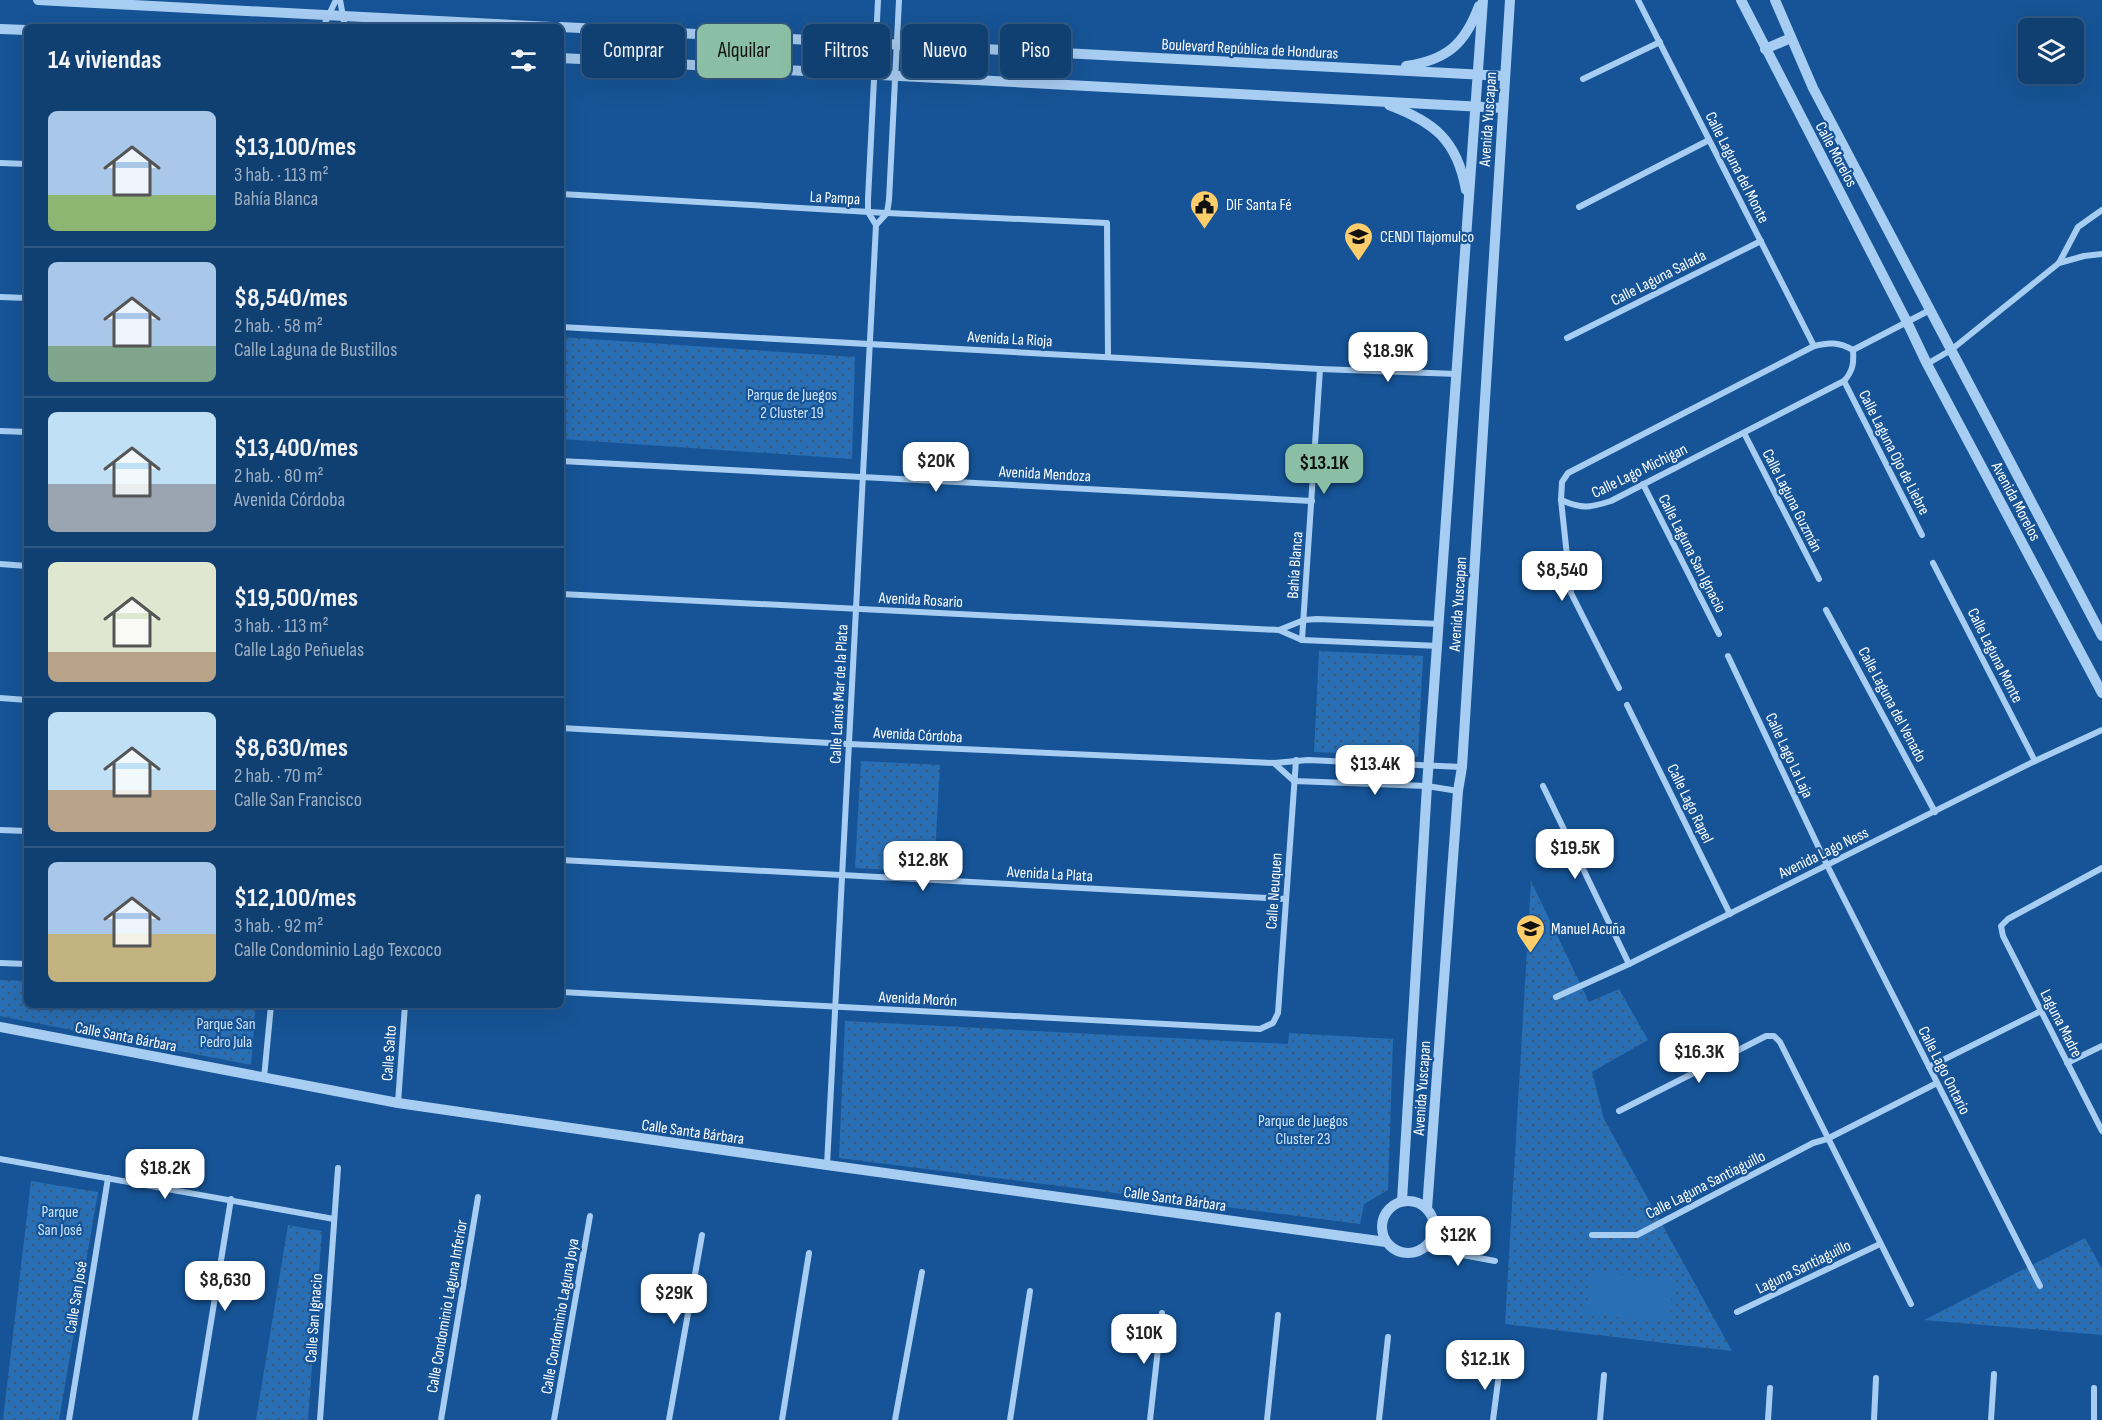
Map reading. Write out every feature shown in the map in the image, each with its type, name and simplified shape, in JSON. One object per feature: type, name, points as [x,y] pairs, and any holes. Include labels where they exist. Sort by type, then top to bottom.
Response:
[{"type":"street","points":[[38,0],[327,14],[345,22],[428,24]]},
{"type":"street","points":[[324,24],[327,14],[338,0]]},
{"type":"street","points":[[338,0],[345,22]]},
{"type":"street","points":[[877,24],[878,0]]},
{"type":"street","points":[[875,78],[868,212],[876,225],[887,213],[898,0]]},
{"type":"street","points":[[1381,69],[1424,63],[1444,54],[1462,40],[1472,27],[1482,0]]},
{"type":"street","name":"Avenida Yuscapan","points":[[1402,1202],[1427,786],[1439,646],[1482,0]]},
{"type":"street","name":"Avenida Yuscapan","points":[[1427,1209],[1458,791],[1462,767],[1510,0]]},
{"type":"street","name":"Calle Laguna del Monte","points":[[1638,0],[1814,346]]},
{"type":"street","name":"Calle Morelos","points":[[1741,0],[1908,322]]},
{"type":"street","name":"Calle Morelos","points":[[1775,0],[1813,88],[1930,310]]},
{"type":"street","name":"Boulevard República de Honduras","points":[[564,27],[803,40]]},
{"type":"street","points":[[0,28],[24,30]]},
{"type":"street","points":[[1765,49],[1791,38]]},
{"type":"street","points":[[1583,79],[1660,42]]},
{"type":"street","name":"Boulevard República de Honduras","points":[[890,45],[1505,76]]},
{"type":"street","points":[[564,58],[803,72]]},
{"type":"street","points":[[890,77],[1503,108]]},
{"type":"street","points":[[1380,102],[1413,115],[1441,133],[1452,147],[1462,169],[1469,207]]},
{"type":"street","points":[[1579,207],[1709,140]]},
{"type":"street","points":[[0,162],[24,164]]},
{"type":"street","name":"La Pampa","points":[[564,194],[1107,223],[1108,356]]},
{"type":"street","points":[[2059,263],[2078,227],[2102,210]]},
{"type":"street","name":"Calle Lanús Mar de la Plata","points":[[827,1165],[876,225]]},
{"type":"street","name":"Calle Laguna Salada","points":[[1567,338],[1761,241]]},
{"type":"street","points":[[1927,364],[1951,350],[2059,263],[2084,255],[2102,254]]},
{"type":"street","points":[[0,297],[24,298]]},
{"type":"street","points":[[1844,381],[1851,374],[1854,362],[1853,350],[1930,310]]},
{"type":"street","name":"Avenida Morelos","points":[[1930,310],[2102,636]]},
{"type":"street","name":"Avenida Morelos","points":[[1908,322],[1927,364],[2102,693]]},
{"type":"street","name":"Avenida La Rioja","points":[[564,327],[1320,369],[1457,374]]},
{"type":"street","name":"Calle Lago Michigan","points":[[1844,381],[1611,501],[1592,508],[1577,507],[1561,500],[1562,482],[1568,472],[1814,346],[1830,342],[1842,344],[1853,350]]},
{"type":"street","name":"Bahía Blanca","points":[[1302,640],[1320,369]]},
{"type":"street","name":"Calle Laguna Ojo de Liebre","points":[[1844,381],[1922,535]]},
{"type":"street","points":[[0,431],[24,432]]},
{"type":"street","name":"Calle Laguna Guzmán","points":[[1744,433],[1818,579]]},
{"type":"street","name":"Avenida Mendoza","points":[[564,461],[1312,501]]},
{"type":"street","name":"Calle Laguna San Ignacio","points":[[1643,484],[1719,634]]},
{"type":"street","points":[[1561,500],[1570,593],[1619,688]]},
{"type":"street","name":"Calle Laguna Monte","points":[[1933,563],[2035,761]]},
{"type":"street","points":[[0,564],[24,566]]},
{"type":"street","name":"Avenida Rosario","points":[[564,594],[1279,630],[1302,640],[1439,646]]},
{"type":"street","name":"Calle Laguna del Venado","points":[[1826,610],[1935,812]]},
{"type":"street","name":"Avenida Rosario","points":[[1279,630],[1304,620],[1440,624]]},
{"type":"street","name":"Calle Lago La Laja","points":[[1728,656],[1827,865]]},
{"type":"street","points":[[0,698],[24,700]]},
{"type":"street","name":"Calle Lago Rapel","points":[[1627,705],[1730,914]]},
{"type":"street","name":"Avenida Córdoba","points":[[564,728],[848,744],[1274,763],[1296,760],[1462,767]]},
{"type":"street","name":"Avenida Lago Ness","points":[[1556,997],[1629,964],[2035,761],[2102,730]]},
{"type":"street","name":"Calle Neuquen","points":[[1273,1023],[1278,1013],[1296,760]]},
{"type":"street","points":[[1274,763],[1294,781],[1427,786],[1458,791]]},
{"type":"street","points":[[1544,786],[1629,964]]},
{"type":"street","points":[[0,830],[24,831]]},
{"type":"street","name":"Avenida La Plata","points":[[564,860],[1286,899]]},
{"type":"street","name":"Calle Lago Ontario","points":[[1827,865],[2040,1286]]},
{"type":"street","name":"Laguna Madre","points":[[2102,868],[2008,919],[2001,926],[2003,936],[2102,1131]]},
{"type":"street","points":[[0,963],[24,964]]},
{"type":"street","name":"Avenida Morón","points":[[564,992],[1260,1029],[1273,1023]]},
{"type":"street","points":[[264,1078],[271,1008]]},
{"type":"street","name":"Calle Salto","points":[[398,1103],[405,1008]]},
{"type":"street","points":[[1929,1067],[2041,1011]]},
{"type":"street","name":"Calle Santa Bárbara","points":[[0,1027],[398,1103],[1386,1242]]},
{"type":"street","points":[[1619,1111],[1766,1036],[1774,1036],[1780,1042],[1911,1304]]},
{"type":"street","points":[[2067,1063],[2102,1046]]},
{"type":"street","name":"Calle Laguna Santiaguillo","points":[[1592,1235],[1637,1235],[1814,1143],[1827,1139],[1937,1083]]},
{"type":"street","points":[[0,1159],[334,1219]]},
{"type":"street","name":"Calle San Ignacio","points":[[320,1420],[338,1168]]},
{"type":"street","name":"Calle San José","points":[[69,1420],[108,1178]]},
{"type":"street","name":"Calle Condominio Laguna Inferior","points":[[441,1420],[478,1197]]},
{"type":"street","points":[[195,1420],[231,1199]]},
{"type":"street","points":[[1411,1201],[1420,1203],[1427,1209],[1435,1224],[1434,1233],[1425,1248],[1417,1252],[1400,1252],[1386,1242],[1383,1234],[1383,1218],[1394,1204],[1411,1201]]},
{"type":"street","name":"Calle Condominio Laguna Joya","points":[[554,1420],[590,1216]]},
{"type":"street","points":[[669,1420],[702,1235]]},
{"type":"street","name":"Laguna Santiaguillo","points":[[1737,1312],[1880,1244]]},
{"type":"street","points":[[1425,1248],[1496,1262]]},
{"type":"street","points":[[782,1420],[809,1253]]},
{"type":"street","points":[[895,1420],[922,1272]]},
{"type":"street","points":[[1010,1420],[1030,1291]]},
{"type":"street","points":[[1150,1420],[1162,1313]]},
{"type":"street","points":[[1267,1420],[1278,1315]]},
{"type":"street","points":[[1379,1420],[1388,1337]]},
{"type":"street","points":[[1493,1420],[1500,1366]]},
{"type":"street","points":[[1991,1420],[1994,1374]]},
{"type":"street","points":[[1600,1420],[1604,1375]]},
{"type":"street","points":[[1874,1420],[1876,1378]]},
{"type":"street","points":[[1768,1420],[1770,1388]]},
{"type":"street","points":[[2094,1388],[2094,1420]]},
{"type":"green space","name":"Parque de Juegos 2 Cluster 19","points":[[564,337],[855,357],[852,459],[564,439]]},
{"type":"green space","points":[[1319,651],[1423,656],[1418,757],[1314,752]]},
{"type":"green space","points":[[861,761],[940,765],[934,872],[855,868]]},
{"type":"green space","points":[[1531,881],[1589,1002],[1619,989],[1648,1040],[1592,1072],[1604,1119],[1732,1351],[1505,1324]]},
{"type":"green space","name":"Parque San Pedro Jula","points":[[0,980],[24,981],[24,1008],[256,1008],[251,1065],[0,1016]]},
{"type":"green space","name":"Parque de Juegos Cluster 23","points":[[845,1021],[1288,1044],[1289,1033],[1393,1039],[1388,1190],[1364,1204],[1360,1224],[839,1158]]},
{"type":"green space","name":"Parque San José","points":[[31,1181],[98,1192],[59,1420],[3,1420]]},
{"type":"green space","points":[[288,1225],[322,1231],[308,1420],[256,1420]]},
{"type":"green space","points":[[2085,1238],[2102,1269],[2102,1335],[1924,1320]]},
{"type":"green space","points":[[1591,1271],[1673,1280],[1669,1322],[1586,1314]]},
{"type":"place","name":"DIF Santa Fé","points":[[1205,230]]},
{"type":"place","name":"CENDI Tlajomulco","points":[[1359,262]]},
{"type":"place","name":"Manuel Acuña","points":[[1530,954]]}]
